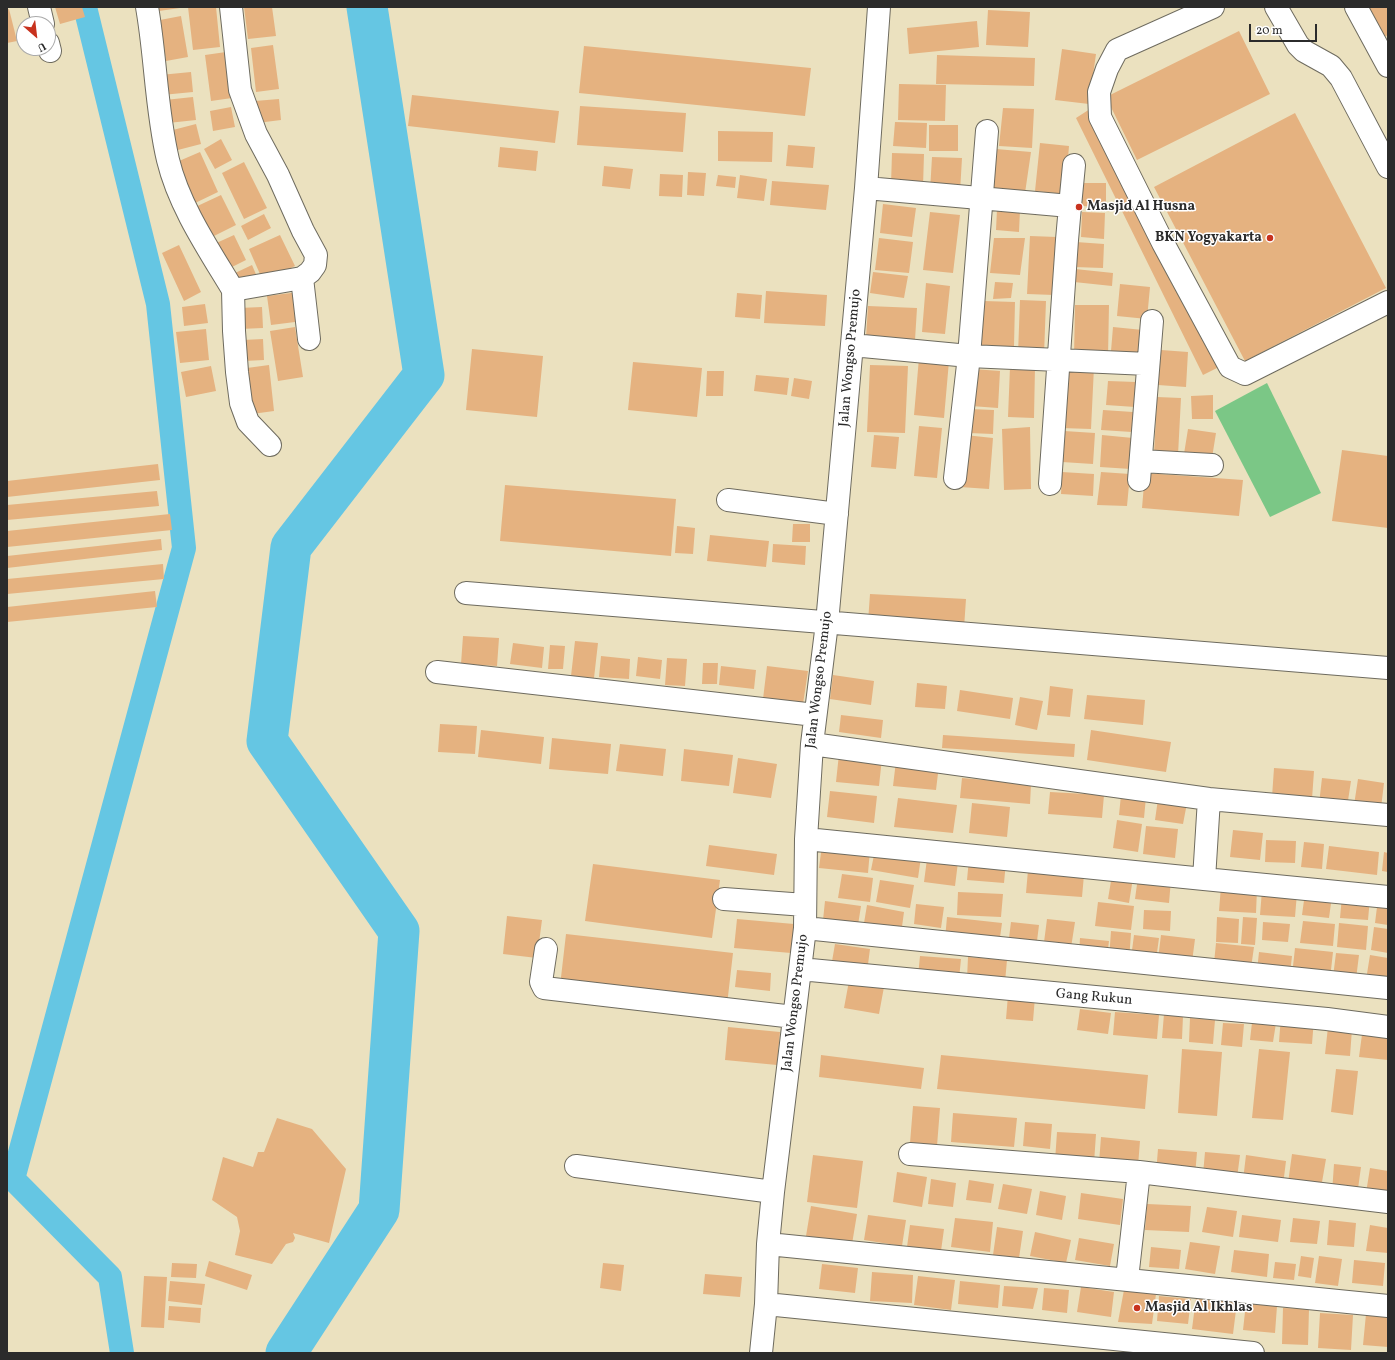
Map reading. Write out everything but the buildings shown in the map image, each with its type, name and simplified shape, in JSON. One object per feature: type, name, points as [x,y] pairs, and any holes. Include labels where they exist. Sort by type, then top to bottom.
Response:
[{"type":"street","points":[[147,7],[151,27],[161,122],[168,161],[184,207],[233,290],[234,331],[241,403],[248,422],[270,445]]},
{"type":"street","points":[[231,7],[240,90],[256,134],[278,175],[303,231],[316,255],[315,265],[310,272],[302,278],[233,290]]},
{"type":"street","name":"Jalan Wongso Premujo","points":[[761,1353],[766,1304],[768,1244],[773,1192],[804,928],[806,839],[812,744],[827,623],[837,514],[866,188],[879,7]]},
{"type":"street","points":[[1213,7],[1118,50],[1107,69],[1099,92],[1100,117],[1163,242],[1230,368],[1245,374],[1388,302]]},
{"type":"street","points":[[1276,7],[1298,45],[1304,52],[1330,66],[1341,78],[1386,159]]},
{"type":"street","points":[[1356,7],[1388,66]]},
{"type":"street","points":[[955,478],[969,356],[987,131]]},
{"type":"street","points":[[1050,484],[1058,360],[1074,165]]},
{"type":"street","points":[[866,188],[1070,206]]},
{"type":"street","points":[[302,278],[309,339]]},
{"type":"street","points":[[1152,321],[1140,470],[1212,465]]},
{"type":"street","points":[[852,345],[969,356],[1148,364]]},
{"type":"street","points":[[728,500],[837,514]]},
{"type":"street","points":[[466,593],[1388,668]]},
{"type":"street","points":[[437,672],[815,715]]},
{"type":"street","points":[[812,744],[1209,799],[1388,815]]},
{"type":"street","points":[[1204,880],[1209,799]]},
{"type":"street","points":[[806,839],[1204,880],[1388,896]]},
{"type":"street","points":[[724,899],[805,905]]},
{"type":"street","points":[[804,928],[1388,988]]},
{"type":"street","points":[[546,949],[540,982],[544,988],[794,1017]]},
{"type":"street","name":"Gang Rukun","points":[[800,969],[1327,1019],[1388,1027]]},
{"type":"street","points":[[910,1154],[1139,1172],[1388,1202]]},
{"type":"street","points":[[576,1166],[773,1192]]},
{"type":"street","points":[[1127,1279],[1139,1172]]},
{"type":"street","points":[[768,1244],[1388,1306]]},
{"type":"street","points":[[766,1304],[1190,1350],[1253,1353]]},
{"type":"green space","points":[[1267,383],[1321,493],[1270,517],[1215,411]]},
{"type":"waterway","points":[[85,7],[158,304],[184,548],[13,1179],[110,1277],[122,1353]]},
{"type":"waterway","points":[[286,1353],[379,1210],[399,931],[267,741],[291,547],[424,375],[367,7]]},
{"type":"place","name":"Masjid Al Husna","points":[[1079,207]]},
{"type":"place","name":"BKN Yogyakarta","points":[[1270,238]]},
{"type":"place","name":"Masjid Al Ikhlas","points":[[1137,1308]]}]
